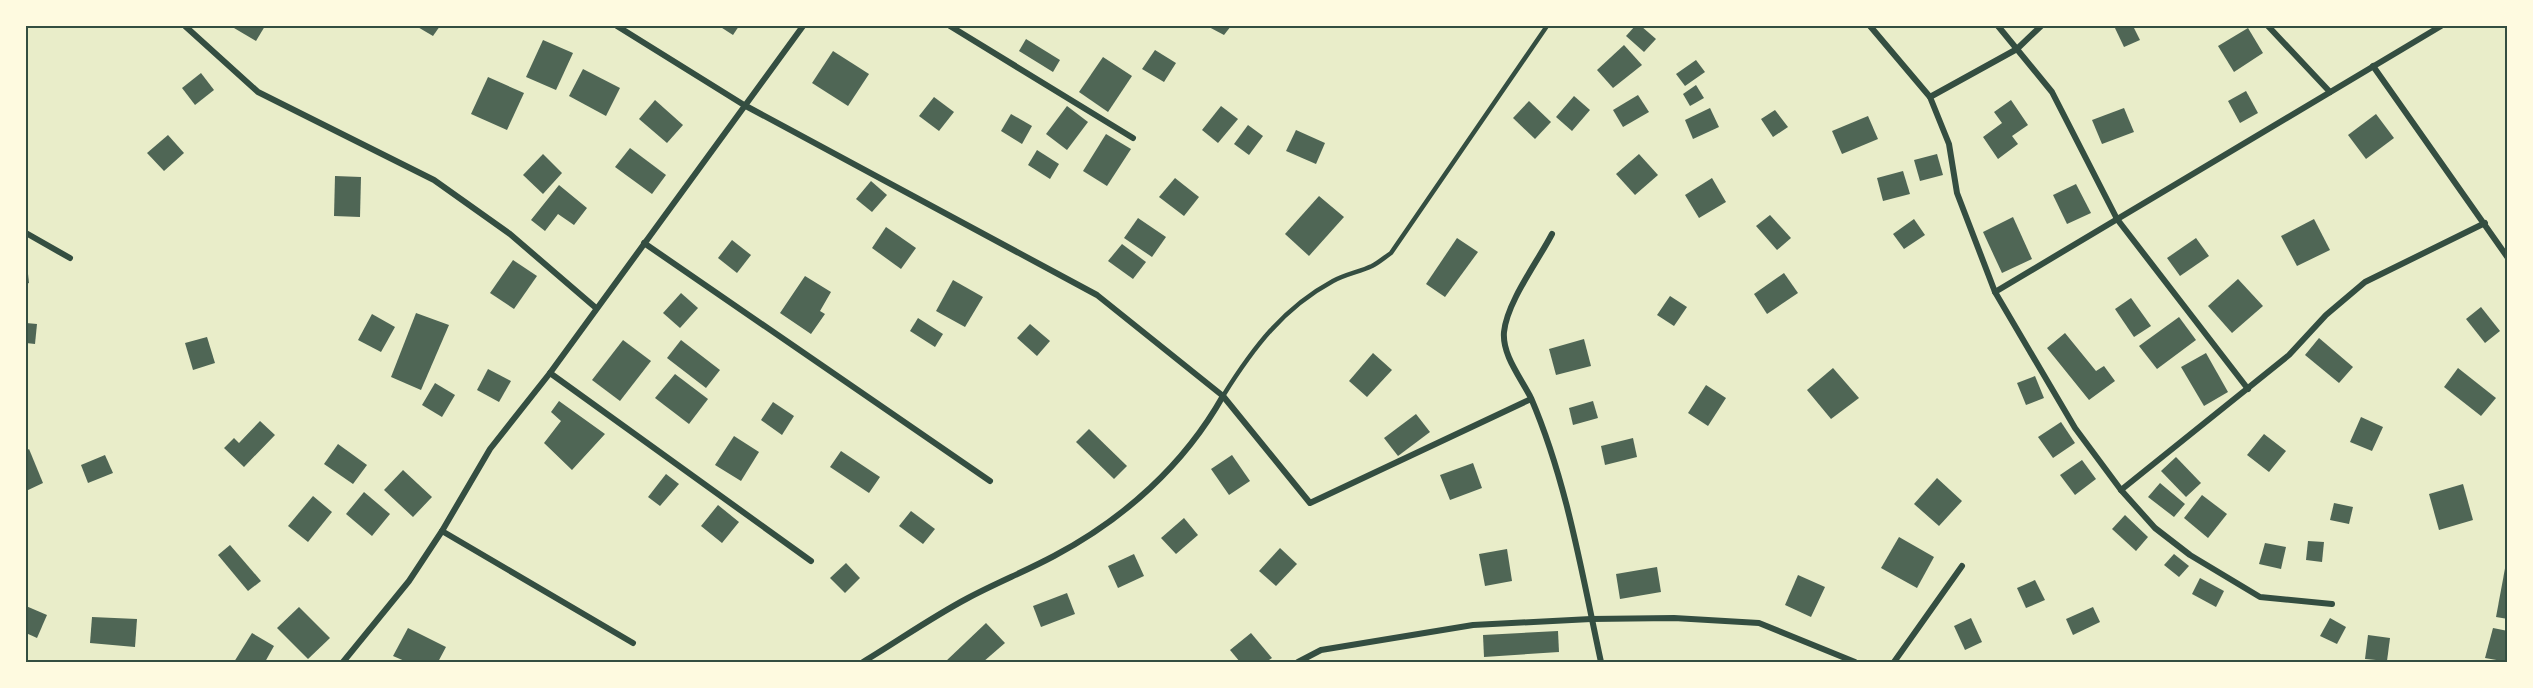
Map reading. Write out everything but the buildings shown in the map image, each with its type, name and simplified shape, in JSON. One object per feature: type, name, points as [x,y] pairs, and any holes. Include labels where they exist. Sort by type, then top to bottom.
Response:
[{"type":"street","points":[[185,26],[258,92],[434,180],[510,234],[596,308]]},
{"type":"street","points":[[617,26],[744,105],[1097,296],[1223,396],[1310,502],[1531,399]]},
{"type":"street","points":[[343,663],[409,581],[442,531],[490,448],[550,373],[803,26]]},
{"type":"street","points":[[950,26],[1133,138]]},
{"type":"street","points":[[1870,26],[1930,97],[1948,144],[1957,193],[1995,292],[2076,428],[2121,490],[2155,528],[2190,555],[2260,597],[2332,604]]},
{"type":"street","points":[[1998,26],[2052,92],[2117,219],[2248,389]]},
{"type":"street","points":[[1930,97],[2017,49],[2041,26]]},
{"type":"street","points":[[2268,26],[2330,92]]},
{"type":"street","points":[[1995,292],[2441,26]]},
{"type":"street","points":[[2373,66],[2508,258]]},
{"type":"street","points":[[2121,490],[2289,355],[2326,315],[2365,282],[2485,223]]},
{"type":"street","points":[[26,232],[70,258]]},
{"type":"street","points":[[1552,234],[1515,301],[1504,330],[1504,348],[1531,399],[1554,462],[1601,663]]},
{"type":"street","points":[[644,243],[990,481]]},
{"type":"street","points":[[550,373],[811,561]]},
{"type":"street","points":[[863,663],[966,599],[1054,556],[1090,535],[1131,505],[1170,470],[1208,422],[1223,396]]},
{"type":"street","points":[[442,531],[633,643]]},
{"type":"street","points":[[1894,663],[1962,566]]},
{"type":"street","points":[[1298,663],[1321,650],[1473,625],[1592,619],[1674,618],[1759,623],[1855,663]]},
{"type":"lane","points":[[1223,396],[1248,356],[1275,323],[1306,298],[1334,280],[1372,266],[1390,253],[1547,26]]}]
